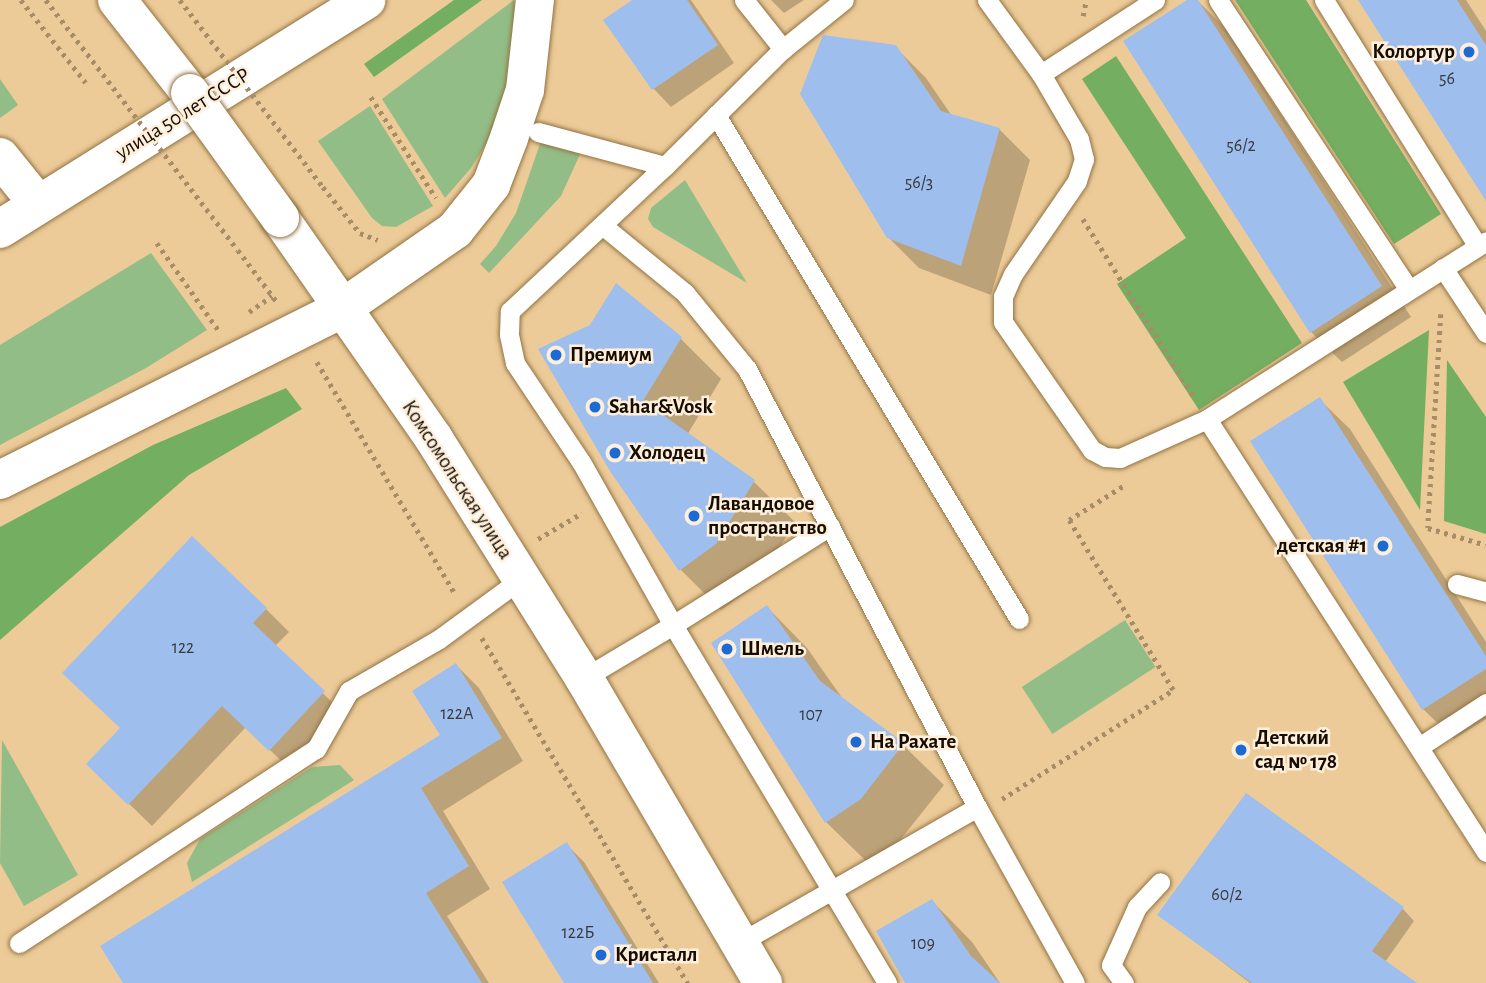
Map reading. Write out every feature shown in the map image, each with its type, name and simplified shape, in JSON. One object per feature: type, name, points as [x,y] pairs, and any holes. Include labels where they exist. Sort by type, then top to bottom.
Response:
[{"type":"main road","name":"Комсомольская улица","points":[[117,0],[190,93],[434,439],[584,678],[763,983]]},
{"type":"main road","name":"улица 50 лет СССР","points":[[0,229],[366,0]]},
{"type":"main road","points":[[0,480],[341,309],[455,230],[491,185],[525,90],[535,0]]},
{"type":"main road","points":[[0,158],[38,204]]},
{"type":"lane","points":[[744,0],[783,49]]},
{"type":"lane","points":[[845,0],[783,49],[665,166],[510,311],[509,334],[514,363],[581,463],[673,625],[887,983]]},
{"type":"lane","points":[[987,0],[1041,74],[1079,139],[1084,159],[1077,181],[1013,274],[1003,296],[1003,322],[1092,450],[1105,457],[1120,458],[1207,419],[1482,244],[1324,0]]},
{"type":"lane","points":[[1041,74],[1155,0]]},
{"type":"lane","points":[[1218,0],[1409,290]]},
{"type":"lane","points":[[716,115],[1019,619]]},
{"type":"lane","points":[[538,132],[665,166]]},
{"type":"lane","points":[[602,225],[685,293],[747,369],[979,810],[1075,983]]},
{"type":"lane","points":[[1443,268],[1486,333]]},
{"type":"lane","points":[[1207,419],[1486,852]]},
{"type":"lane","points":[[584,678],[830,526]]},
{"type":"lane","points":[[19,943],[316,749],[349,691],[439,639],[521,579]]},
{"type":"lane","points":[[1457,584],[1486,592]]},
{"type":"lane","points":[[1419,747],[1486,703]]},
{"type":"lane","points":[[739,943],[979,810]]},
{"type":"lane","points":[[1124,983],[1111,965],[1137,907],[1160,882]]},
{"type":"path","points":[[21,0],[86,83]]},
{"type":"path","points":[[46,0],[238,250]]},
{"type":"path","points":[[180,0],[360,233],[384,242]]},
{"type":"path","points":[[371,96],[437,200]]},
{"type":"path","points":[[1068,194],[1207,419]]},
{"type":"path","points":[[157,243],[220,331]]},
{"type":"path","points":[[1443,268],[1428,528],[1486,545]]},
{"type":"path","points":[[979,810],[1173,690],[1069,520],[1124,485]]},
{"type":"green space","points":[[454,0],[482,0],[374,77],[364,64]]},
{"type":"green space","points":[[514,0],[517,38],[504,97],[488,141],[471,168],[445,198],[382,99]]},
{"type":"green space","points":[[1235,0],[1306,0],[1441,214],[1394,244]]},
{"type":"green space","points":[[1116,56],[1302,343],[1199,410],[1117,284],[1186,238],[1082,79]]},
{"type":"green space","points":[[0,79],[18,105],[0,118]]},
{"type":"green space","points":[[370,106],[433,206],[396,227],[382,226],[372,218],[318,141]]},
{"type":"green space","points":[[541,141],[581,152],[561,196],[489,273],[480,264],[496,246],[516,213]]},
{"type":"green space","points":[[685,180],[747,283],[653,227],[648,219],[651,208]]},
{"type":"green space","points":[[151,253],[207,330],[146,368],[0,445],[0,345]]},
{"type":"green space","points":[[1429,330],[1420,510],[1343,382]]},
{"type":"green space","points":[[1447,360],[1486,417],[1486,534],[1444,521]]},
{"type":"green space","points":[[286,388],[302,409],[189,475],[0,640],[0,527],[153,445]]},
{"type":"green space","points":[[1125,620],[1155,667],[1052,734],[1022,687]]},
{"type":"green space","points":[[2,740],[78,875],[24,906],[0,863]]},
{"type":"green space","points":[[340,765],[354,780],[192,882],[187,863],[200,839],[312,767]]},
{"type":"building","points":[[632,0],[687,0],[718,45],[652,90],[603,20]]},
{"type":"building","points":[[1187,0],[1198,0],[1382,286],[1310,333],[1123,41]]},
{"type":"building","points":[[1358,0],[1457,0],[1486,45],[1486,201]]},
{"type":"building","points":[[823,35],[896,45],[941,111],[1000,128],[961,266],[887,238],[800,94]]},
{"type":"building","points":[[616,283],[682,337],[643,401],[755,480],[716,544],[679,571],[610,471],[538,349],[590,325]]},
{"type":"building","points":[[1320,397],[1486,656],[1486,669],[1422,710],[1250,441]]},
{"type":"building","points":[[192,536],[267,608],[253,623],[325,691],[269,751],[222,706],[128,805],[86,764],[120,728],[62,673]]},
{"type":"building","points":[[767,605],[820,681],[904,743],[861,799],[825,823],[711,643]]},
{"type":"building","points":[[456,663],[502,738],[421,788],[469,866],[426,893],[482,983],[123,983],[100,946],[440,735],[412,691]]},
{"type":"building","points":[[1246,793],[1404,907],[1372,951],[1417,983],[1252,983],[1157,915]]},
{"type":"building","points":[[567,842],[653,983],[564,983],[502,882]]},
{"type":"building","points":[[932,899],[971,956],[1000,983],[905,983],[876,931]]},
{"type":"place","name":"Колортур","points":[[1469,52]]},
{"type":"place","name":"Премиум","points":[[556,355]]},
{"type":"place","name":"Sahar&Vosk","points":[[595,407]]},
{"type":"place","name":"Холодец","points":[[615,453]]},
{"type":"place","name":"Лавандовое пространство","points":[[694,516]]},
{"type":"place","name":"детская #1","points":[[1383,546]]},
{"type":"place","name":"Шмель","points":[[727,649]]},
{"type":"place","name":"На Рахате","points":[[856,742]]},
{"type":"place","name":"Детский сад № 178","points":[[1241,750]]},
{"type":"place","name":"Кристалл","points":[[601,955]]}]
